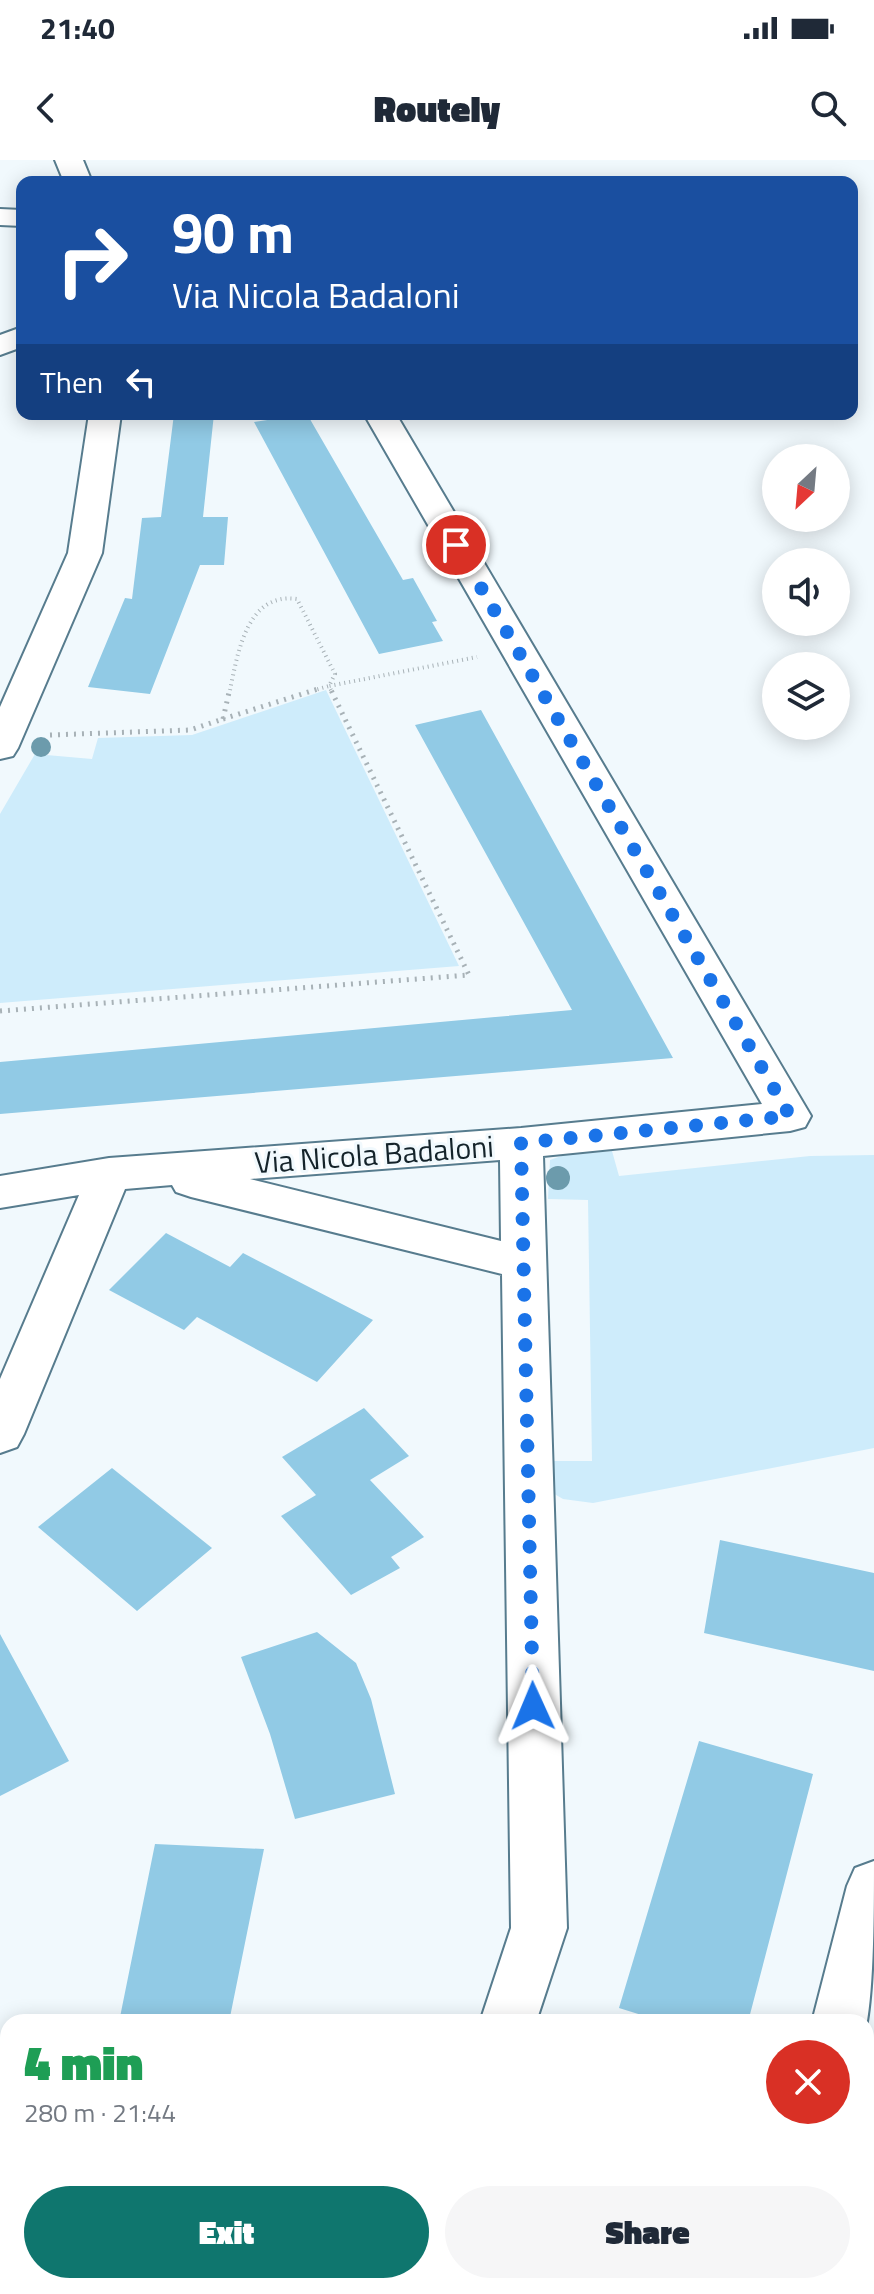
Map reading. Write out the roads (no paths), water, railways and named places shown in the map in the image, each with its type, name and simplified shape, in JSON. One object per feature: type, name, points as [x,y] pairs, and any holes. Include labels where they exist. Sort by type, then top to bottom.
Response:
[{"type":"street","points":[[3,743],[85,553],[104,420]]},
{"type":"street","name":"Via Nicola Badaloni","points":[[0,1192],[130,1173],[521,1143],[790,1116],[383,420]]},
{"type":"street","points":[[511,2014],[539,1928],[521,1263],[521,1143]]},
{"type":"street","points":[[0,1434],[130,1173]]},
{"type":"street","name":"Via Nicola Badaloni","points":[[130,1173],[416,1234],[521,1263]]},
{"type":"street","points":[[842,2014],[874,1886]]}]
